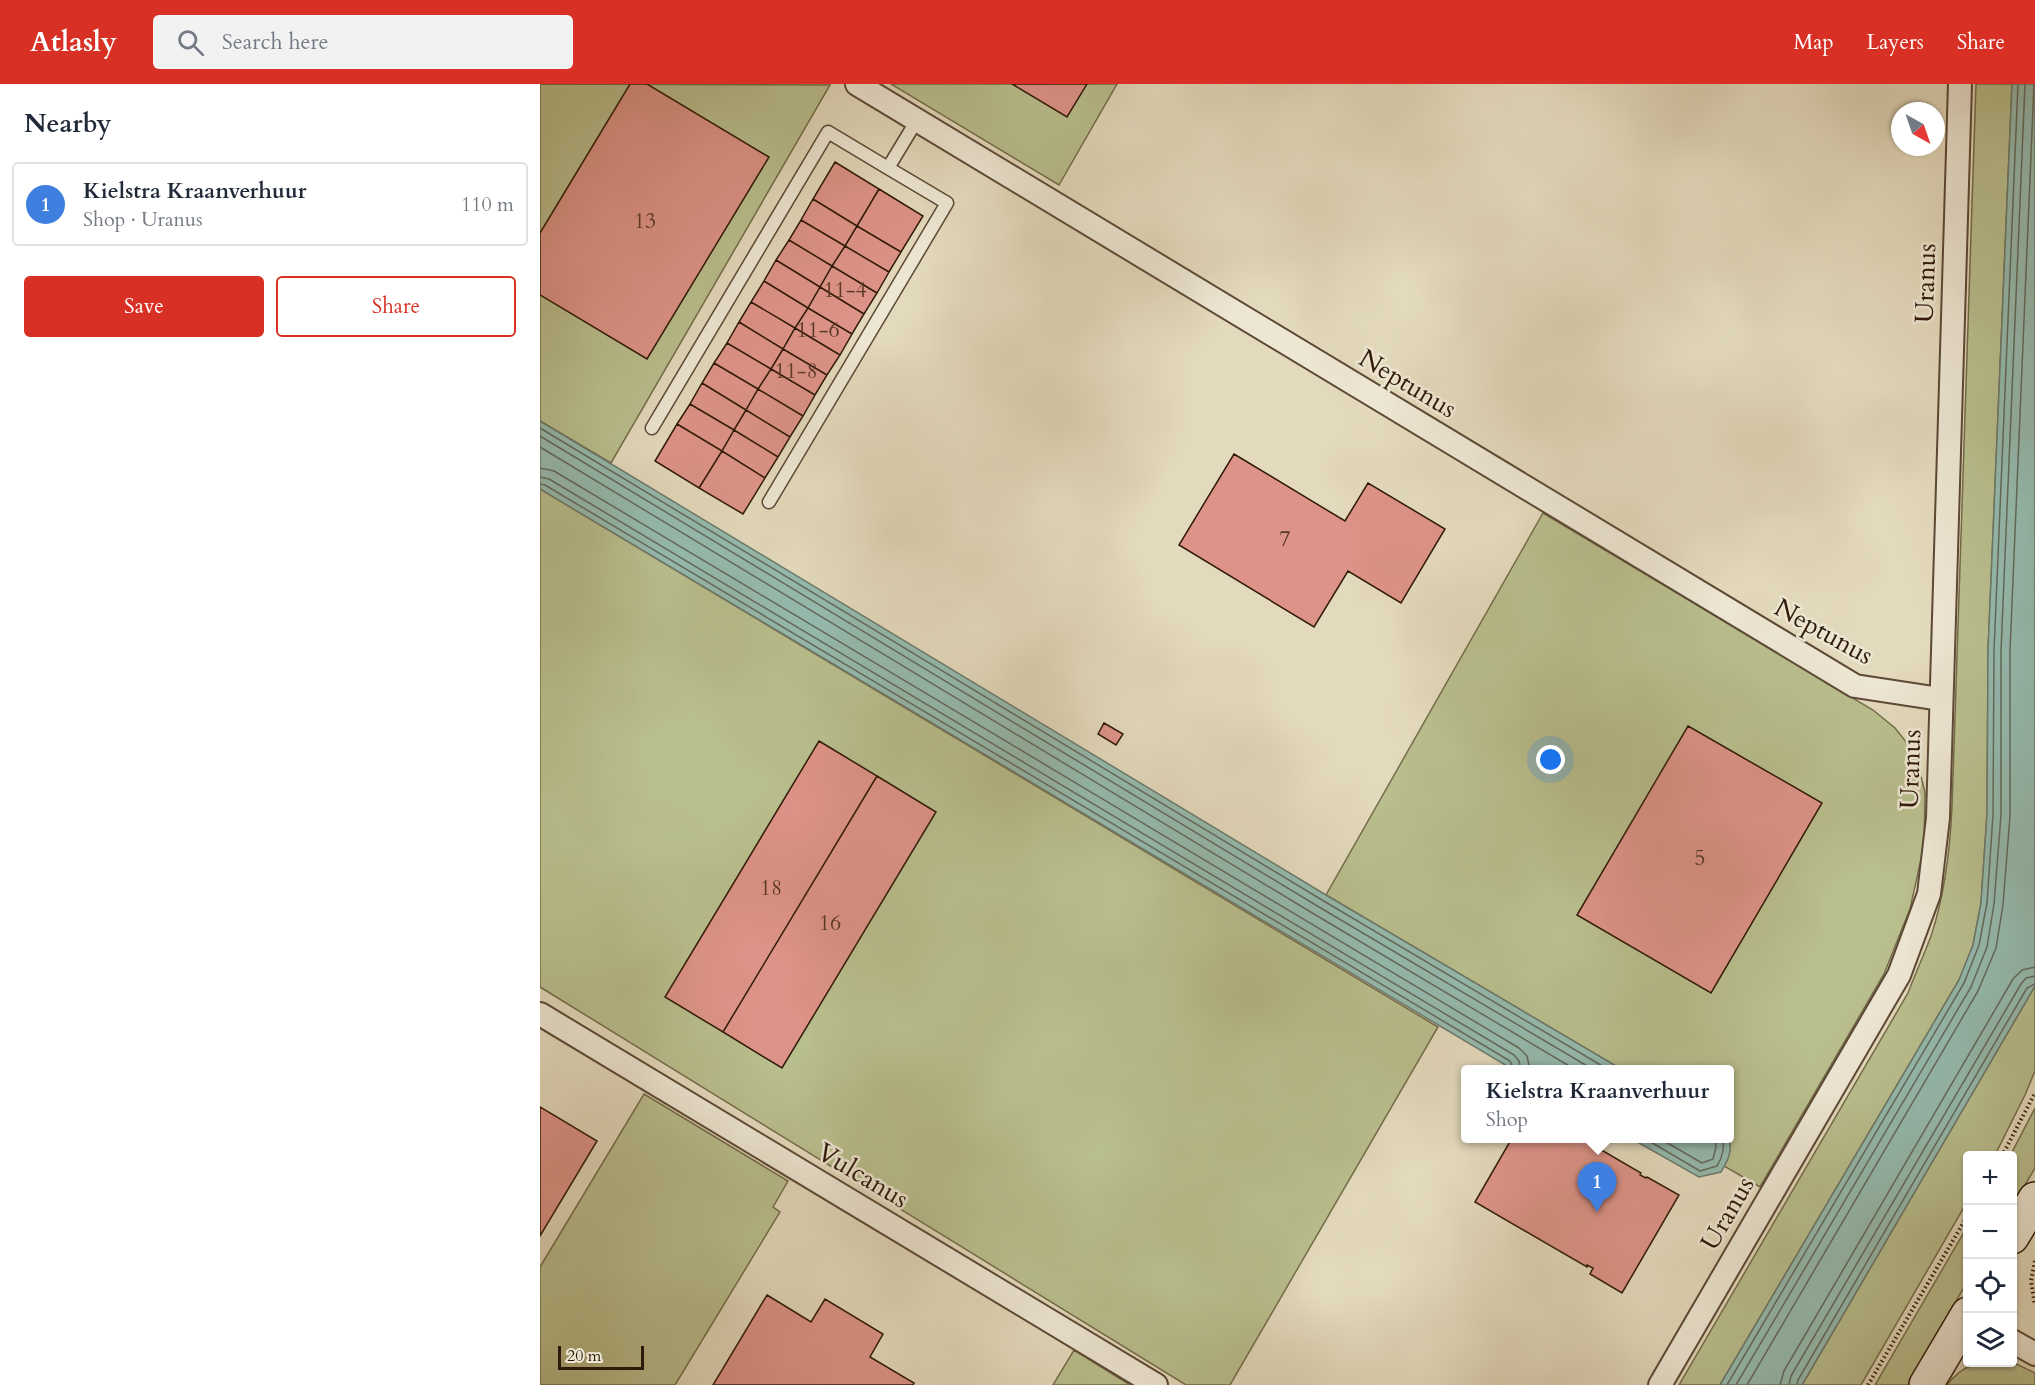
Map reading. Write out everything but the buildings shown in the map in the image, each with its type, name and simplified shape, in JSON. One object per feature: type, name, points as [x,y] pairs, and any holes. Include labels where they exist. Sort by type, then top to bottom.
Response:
[{"type":"main road","points":[[2017,1230],[2035,1199]]},
{"type":"main road","points":[[1926,1385],[1963,1322]]},
{"type":"street","name":"Neptunus","points":[[857,84],[1855,686],[1940,699]]},
{"type":"street","name":"Uranus","points":[[1660,1385],[1899,975],[1929,894],[1938,818],[1960,84]]},
{"type":"street","name":"Vulcanus","points":[[540,1014],[1156,1385]]},
{"type":"street","points":[[2017,1343],[2035,1354]]},
{"type":"lane","points":[[888,168],[917,120]]},
{"type":"lane","points":[[652,428],[828,132],[947,203],[769,502]]},
{"type":"path","points":[[2004,1151],[2035,1093]]},
{"type":"path","points":[[1868,1385],[1963,1224]]},
{"type":"path","points":[[2035,1261],[2031,1281],[2035,1305]]},
{"type":"green space","points":[[540,84],[830,85],[611,463],[540,421]]},
{"type":"green space","points":[[891,84],[1117,84],[1059,185]]},
{"type":"green space","points":[[1976,84],[2012,84],[1988,651],[1987,814],[1981,903],[1973,945],[1959,980],[1720,1385],[1679,1385],[1908,993],[1931,936],[1940,904],[1948,856],[1952,807]]},
{"type":"green space","points":[[540,489],[1438,1027],[1230,1385],[1186,1385],[540,987]]},
{"type":"green space","points":[[1543,513],[1873,710],[1895,728],[1915,753],[1925,792],[1924,846],[1910,909],[1884,974],[1760,1187],[1724,1166],[1729,1156],[1729,1143],[1734,1143],[1734,1065],[1614,1065],[1326,895]]},
{"type":"green space","points":[[2035,986],[2035,1071],[2025,1095],[1997,1151],[1963,1151],[1963,1209],[1861,1385],[1802,1385]]},
{"type":"green space","points":[[644,1094],[788,1181],[773,1207],[780,1212],[675,1385],[540,1385],[540,1267]]},
{"type":"green space","points":[[2035,1108],[2035,1168],[2017,1198],[2017,1151],[2013,1151]]},
{"type":"green space","points":[[1963,1234],[1963,1289],[1908,1385],[1875,1385]]},
{"type":"green space","points":[[1074,1350],[1130,1385],[1053,1385]]},
{"type":"green space","points":[[2017,1364],[2035,1373],[2035,1385],[1947,1385],[1968,1367],[2017,1367]]},
{"type":"water","points":[[2012,84],[2035,84],[2035,986],[1802,1385],[1720,1385],[1959,980],[1973,945],[1981,903],[1987,814],[1988,651]]},
{"type":"water","points":[[540,421],[1326,895],[1614,1065],[1505,1065],[540,489]]},
{"type":"water","points":[[1639,1143],[1730,1143],[1730,1151],[1721,1172],[1699,1177]]},
{"type":"place","name":"Kielstra Kraanverhuur","points":[[1597,1212]]}]
